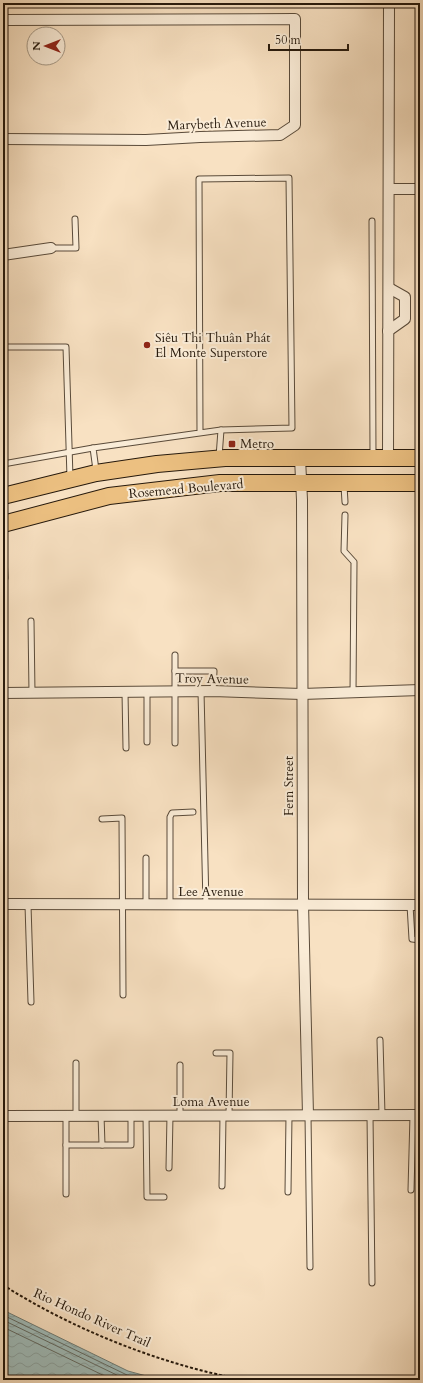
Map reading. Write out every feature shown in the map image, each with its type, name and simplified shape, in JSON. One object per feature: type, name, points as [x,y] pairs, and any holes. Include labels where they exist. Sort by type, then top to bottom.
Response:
[{"type":"main road","name":"Rosemead Boulevard","points":[[3,496],[96,473],[157,464],[219,458],[420,458]]},
{"type":"main road","name":"Rosemead Boulevard","points":[[3,524],[109,496],[220,483],[420,483]]},
{"type":"main road","points":[[3,513],[56,500],[82,503]]},
{"type":"street","points":[[380,458],[388,331],[389,288],[389,3]]},
{"type":"street","name":"Marybeth Avenue","points":[[3,20],[295,19],[295,125],[280,135],[200,136],[146,140],[3,140]]},
{"type":"street","points":[[389,189],[420,189]]},
{"type":"street","points":[[3,255],[51,248]]},
{"type":"street","points":[[388,331],[405,319],[405,297],[389,288]]},
{"type":"street","name":"Fern Street","points":[[300,458],[302,500],[303,903],[308,1115]]},
{"type":"street","name":"Troy Avenue","points":[[3,693],[213,691],[302,694],[420,690]]},
{"type":"street","name":"Lee Avenue","points":[[3,904],[206,905],[303,903],[415,905]]},
{"type":"street","name":"Loma Avenue","points":[[3,1116],[416,1115]]},
{"type":"lane","points":[[3,464],[93,448],[200,432],[292,428],[289,178],[199,179],[200,432]]},
{"type":"lane","points":[[51,248],[76,248],[75,218]]},
{"type":"lane","points":[[372,221],[380,458]]},
{"type":"lane","points":[[3,347],[66,347],[70,479]]},
{"type":"lane","points":[[219,458],[221,430]]},
{"type":"lane","points":[[93,448],[96,473]]},
{"type":"lane","points":[[343,483],[345,502]]},
{"type":"lane","points":[[345,515],[344,551],[354,562],[353,693]]},
{"type":"lane","points":[[3,536],[5,578],[3,586]]},
{"type":"lane","points":[[31,621],[32,693]]},
{"type":"lane","points":[[175,742],[176,655]]},
{"type":"lane","points":[[175,671],[214,671],[213,691]]},
{"type":"lane","points":[[201,691],[206,905]]},
{"type":"lane","points":[[125,692],[126,748]]},
{"type":"lane","points":[[147,692],[147,742]]},
{"type":"lane","points":[[170,905],[170,817],[172,813],[194,812]]},
{"type":"lane","points":[[102,819],[122,818],[123,995]]},
{"type":"lane","points":[[146,858],[146,905]]},
{"type":"lane","points":[[28,904],[31,1002]]},
{"type":"lane","points":[[415,905],[412,939],[420,940]]},
{"type":"lane","points":[[380,1040],[382,1115]]},
{"type":"lane","points":[[216,1053],[230,1053],[222,1186]]},
{"type":"lane","points":[[76,1063],[76,1116]]},
{"type":"lane","points":[[169,1168],[180,1065]]},
{"type":"lane","points":[[288,1115],[288,1192]]},
{"type":"lane","points":[[308,1115],[310,1267]]},
{"type":"lane","points":[[370,1115],[372,1283]]},
{"type":"lane","points":[[412,1190],[416,1115]]},
{"type":"lane","points":[[66,1116],[66,1194]]},
{"type":"lane","points":[[101,1116],[102,1145]]},
{"type":"lane","points":[[66,1145],[132,1145],[132,1116]]},
{"type":"lane","points":[[146,1116],[147,1198],[164,1197]]},
{"type":"path","name":"Rio Hondo River Trail","points":[[3,1285],[58,1315],[122,1344],[199,1369],[245,1380]]},
{"type":"water","points":[[3,1310],[128,1371],[161,1380],[3,1380]]},
{"type":"place","name":"Siêu Thi Thuân Phát El Monte Superstore","points":[[147,345]]},
{"type":"place","name":"Metro","points":[[232,444]]}]
